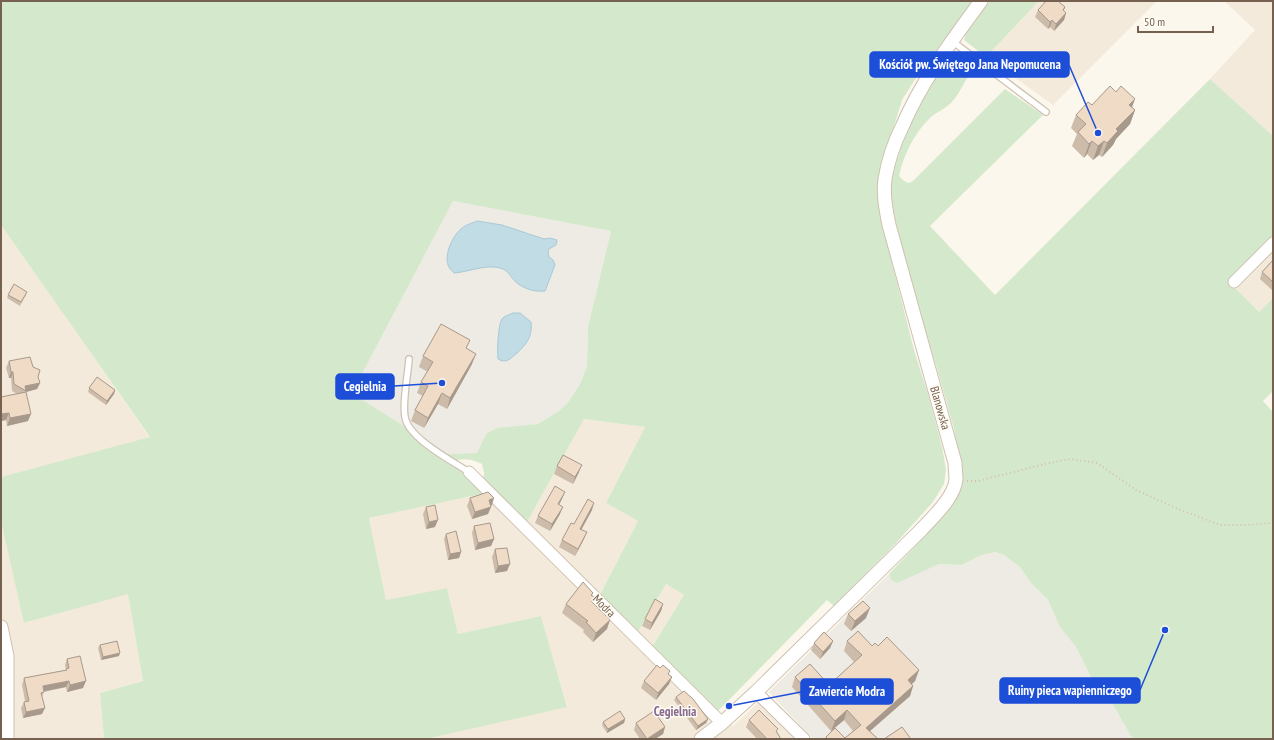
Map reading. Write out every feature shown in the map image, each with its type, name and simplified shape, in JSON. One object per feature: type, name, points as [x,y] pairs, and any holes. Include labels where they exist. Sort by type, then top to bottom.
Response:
[{"type":"street","name":"Blanowska","points":[[701,739],[722,723],[756,692],[920,531],[944,504],[952,492],[956,480],[952,449],[889,224],[884,195],[887,173],[899,133],[911,106],[931,70],[981,1]]},
{"type":"street","points":[[1234,282],[1273,243]]},
{"type":"street","name":"Modra","points":[[469,472],[722,723]]},
{"type":"street","points":[[1,627],[7,656],[7,739]]},
{"type":"street","points":[[756,692],[804,739]]},
{"type":"lane","points":[[952,41],[1046,112]]},
{"type":"lane","points":[[409,359],[404,412],[407,425],[421,440],[469,472]]},
{"type":"path","points":[[956,480],[978,481],[1070,459],[1097,463],[1136,490],[1183,511],[1220,525],[1246,525],[1273,522]]},
{"type":"shaded area","points":[[1039,1],[1157,1],[1053,105],[986,57]]},
{"type":"shaded area","points":[[1224,1],[1273,1],[1273,136],[1210,79],[1255,30]]},
{"type":"shaded area","points":[[453,201],[611,231],[588,327],[587,366],[580,384],[569,401],[559,411],[538,424],[486,434],[478,453],[448,454],[352,393]]},
{"type":"shaded area","points":[[1,225],[56,303],[150,438],[1,477]]},
{"type":"shaded area","points":[[1273,248],[1273,298],[1259,312],[1234,289]]},
{"type":"shaded area","points":[[584,419],[645,427],[606,503],[638,521],[596,603],[733,726],[761,700],[800,739],[426,739],[567,706],[541,616],[458,634],[447,588],[386,600],[369,518],[486,493],[526,524]]},
{"type":"shaded area","points":[[1,521],[25,623],[128,593],[143,681],[100,693],[104,739],[1,739]]},
{"type":"shaded area","points":[[995,552],[1004,555],[1020,567],[1031,583],[1048,600],[1060,627],[1076,647],[1092,679],[1107,694],[1131,736],[1135,739],[813,739],[769,692],[889,574],[891,580],[939,564],[962,565],[979,556]]},
{"type":"shaded area","points":[[666,584],[684,595],[652,647],[637,633]]},
{"type":"green space","points":[[1,1],[972,1],[902,100],[882,166],[878,201],[914,350],[942,447],[946,470],[944,484],[933,502],[896,543],[834,606],[827,600],[718,711],[652,647],[684,595],[666,584],[637,633],[599,597],[638,521],[606,503],[645,427],[584,419],[526,524],[483,481],[484,473],[482,464],[466,459],[450,462],[486,493],[369,518],[386,600],[447,588],[458,634],[541,616],[567,707],[426,739],[104,739],[100,693],[143,681],[128,594],[24,623],[1,521],[1,477],[150,437],[1,225]],"holes":[[[453,201],[611,231],[588,327],[587,366],[580,384],[569,401],[559,411],[538,424],[497,428],[486,434],[477,453],[448,454],[352,393]]]},
{"type":"green space","points":[[990,1],[1039,1],[986,57],[964,40],[966,34]]},
{"type":"green space","points":[[954,55],[976,69],[968,77],[955,99],[925,123],[910,144],[899,176],[904,181],[909,183],[913,181],[1005,89],[1043,115],[930,226],[995,295],[1210,79],[1273,136],[1273,236],[1228,281],[1259,312],[1273,298],[1273,391],[1263,401],[1273,412],[1273,739],[1135,739],[1131,736],[1107,694],[1092,679],[1076,647],[1060,627],[1048,600],[1031,583],[1020,567],[1004,555],[995,552],[979,556],[962,565],[939,564],[897,583],[891,580],[889,574],[940,520],[955,501],[961,484],[962,470],[954,429],[913,292],[897,230],[891,195],[891,179],[905,135],[914,115],[942,63],[948,56]]},
{"type":"water","points":[[477,221],[502,225],[544,239],[550,238],[557,240],[556,245],[548,251],[549,257],[553,260],[555,265],[545,291],[537,291],[522,286],[514,280],[508,272],[500,268],[489,267],[453,272],[448,266],[447,260],[451,243],[461,229],[466,225]]},
{"type":"water","points":[[513,313],[520,313],[531,322],[531,332],[523,347],[510,359],[503,361],[498,359],[498,344],[501,322],[505,316]]},
{"type":"building","points":[[1046,1],[1058,1],[1065,7],[1063,10],[1066,13],[1056,24],[1052,20],[1050,22],[1038,10]]},
{"type":"building","points":[[1110,86],[1116,92],[1121,86],[1135,99],[1129,105],[1135,110],[1116,129],[1118,131],[1107,143],[1104,141],[1098,146],[1092,141],[1089,144],[1078,132],[1086,124],[1076,115],[1088,102],[1092,105]]},
{"type":"building","points":[[1273,260],[1273,282],[1262,272]]},
{"type":"building","points":[[14,284],[27,292],[21,302],[8,295]]},
{"type":"building","points":[[441,324],[470,340],[466,348],[476,354],[450,398],[442,393],[428,418],[415,410],[428,386],[421,382],[433,362],[423,356]]},
{"type":"building","points":[[30,357],[33,367],[40,370],[38,377],[40,383],[25,386],[26,391],[14,384],[13,372],[11,372],[9,361]]},
{"type":"building","points":[[97,377],[115,390],[107,401],[89,388]]},
{"type":"building","points":[[26,392],[31,414],[10,418],[9,413],[1,414],[1,397]]},
{"type":"building","points":[[563,455],[582,465],[575,477],[557,466]]},
{"type":"building","points":[[555,486],[565,492],[558,504],[563,507],[552,524],[538,516]]},
{"type":"building","points":[[488,492],[494,498],[489,500],[491,507],[475,512],[470,498]]},
{"type":"building","points":[[588,499],[594,503],[580,529],[587,532],[578,549],[562,540],[571,523],[574,524]]},
{"type":"building","points":[[435,505],[438,520],[429,522],[426,507]]},
{"type":"building","points":[[490,523],[494,539],[478,543],[474,526]]},
{"type":"building","points":[[456,531],[461,552],[450,554],[446,534]]},
{"type":"building","points":[[507,548],[510,564],[498,566],[495,549]]},
{"type":"building","points":[[583,582],[593,593],[591,595],[594,597],[591,601],[610,620],[596,633],[586,622],[588,621],[566,604]]},
{"type":"building","points":[[655,599],[663,604],[652,623],[645,619]]},
{"type":"building","points":[[863,601],[870,608],[855,621],[848,614]]},
{"type":"building","points":[[858,631],[872,646],[875,643],[878,646],[887,637],[919,670],[908,680],[913,686],[866,728],[878,739],[827,739],[826,737],[835,728],[845,738],[861,725],[847,710],[835,721],[795,677],[810,664],[829,685],[862,655],[847,641]]},
{"type":"building","points":[[824,632],[833,641],[823,652],[814,643]]},
{"type":"building","points":[[117,641],[120,653],[103,657],[100,645]]},
{"type":"building","points":[[80,656],[86,681],[70,685],[69,681],[43,686],[44,692],[41,693],[45,708],[26,712],[24,702],[29,701],[24,678],[67,670],[66,669],[69,668],[67,659]]},
{"type":"building","points":[[657,665],[660,668],[663,665],[670,671],[668,674],[672,677],[658,693],[644,681]]},
{"type":"building","points":[[684,691],[693,699],[708,719],[698,726],[676,697]]},
{"type":"building","points":[[759,710],[778,729],[776,731],[781,739],[767,739],[749,720]]},
{"type":"building","points":[[620,711],[625,719],[608,729],[603,722]]},
{"type":"building","points":[[654,711],[665,727],[647,739],[636,723]]},
{"type":"building","points":[[902,727],[911,739],[884,739]]},
{"type":"place","name":"Kościół pw. Świętego Jana Nepomucena","points":[[1098,133]]},
{"type":"place","name":"Cegielnia","points":[[442,383]]},
{"type":"place","name":"Ruiny pieca wapienniczego","points":[[1165,630]]},
{"type":"place","name":"Zawiercie Modra","points":[[729,706]]},
{"type":"district","name":"Cegielnia","points":[[675,711]]}]
